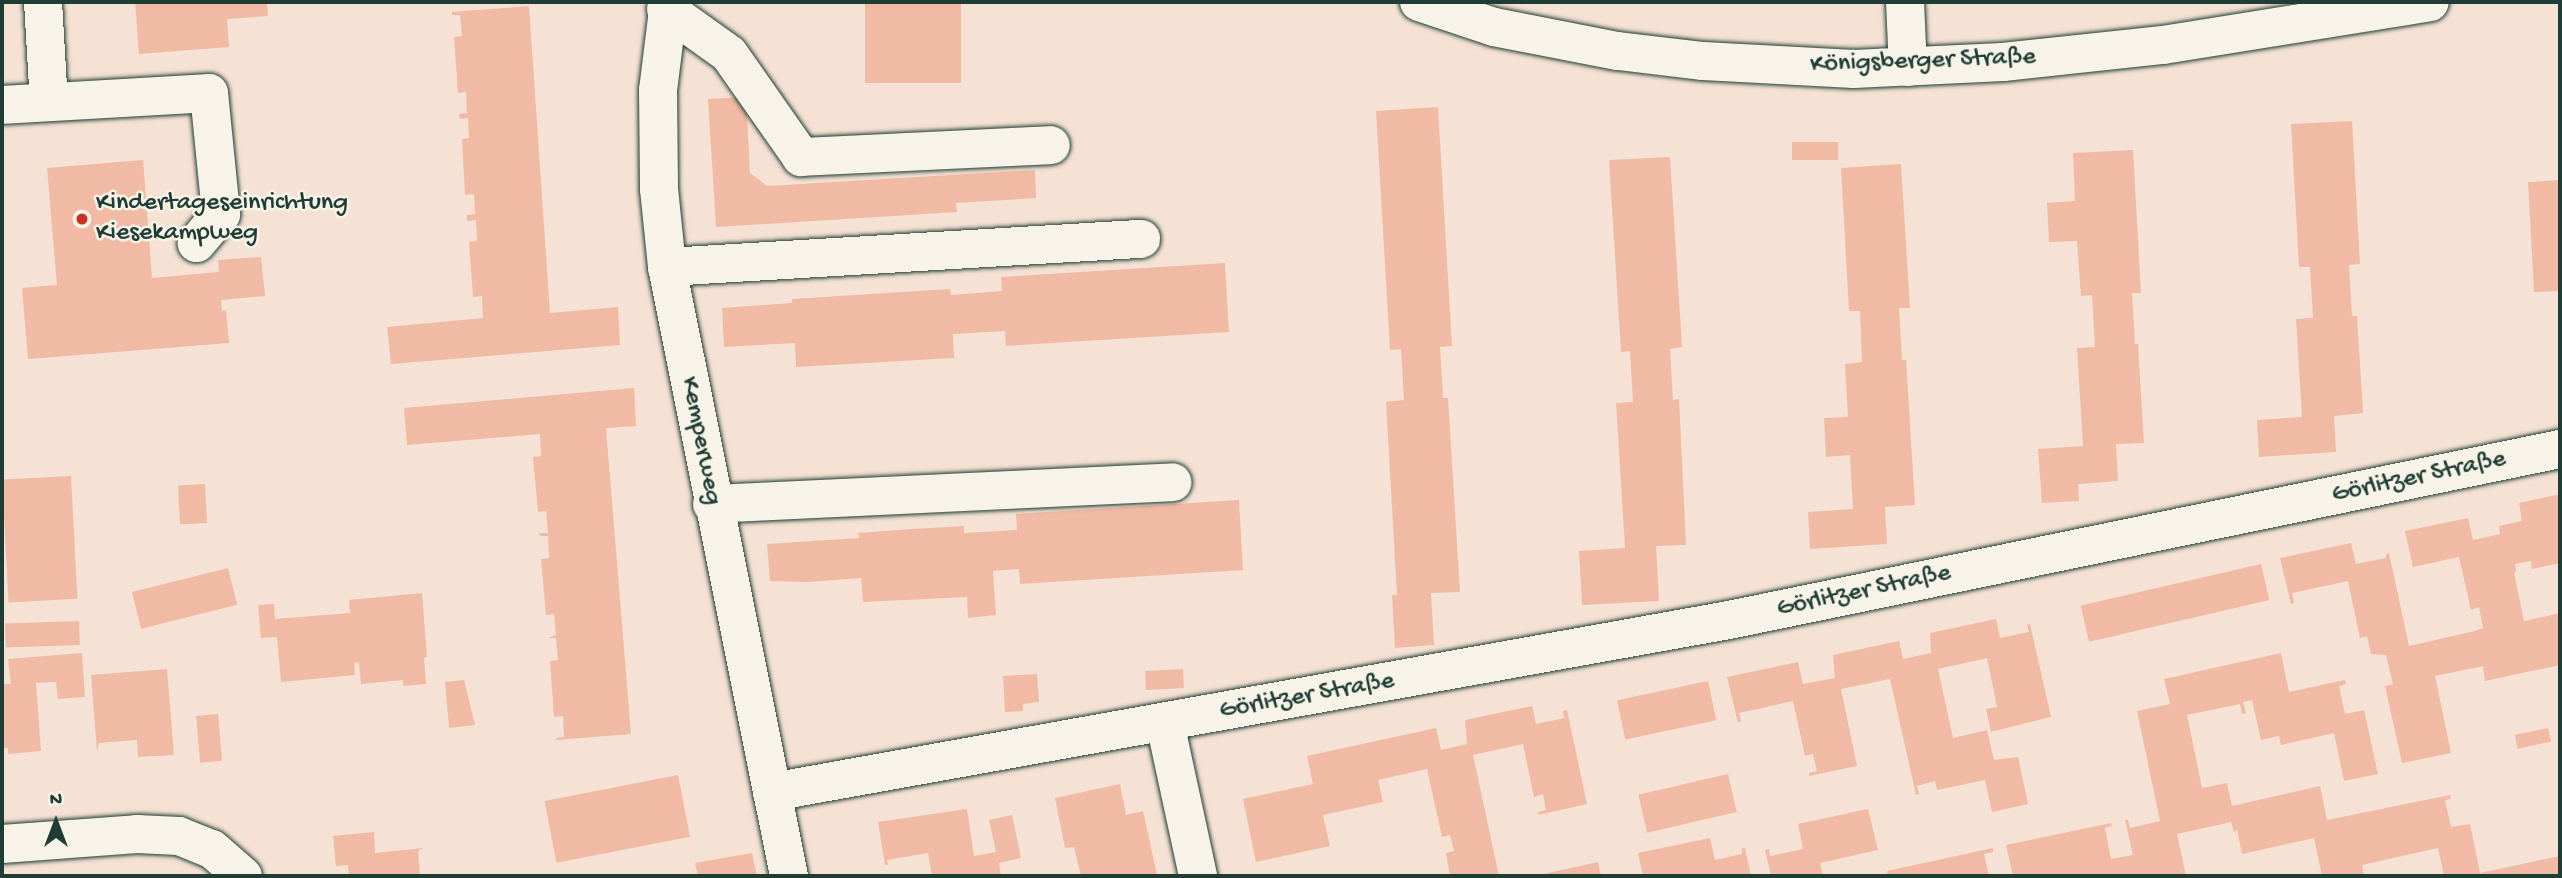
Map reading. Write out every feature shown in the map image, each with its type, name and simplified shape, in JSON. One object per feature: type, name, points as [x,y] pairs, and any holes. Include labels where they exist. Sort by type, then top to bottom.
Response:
[{"type":"street","points":[[43,2],[49,102]]},
{"type":"street","name":"Königsberger Straße","points":[[1419,2],[1494,27],[1618,51],[1782,67],[1908,67],[2003,62],[2163,45],[2430,2]]},
{"type":"street","points":[[1905,2],[1908,67]]},
{"type":"street","points":[[667,6],[729,54],[801,158],[1051,145]]},
{"type":"street","name":"Kemperweg","points":[[667,6],[658,102],[659,189],[667,267],[712,504],[789,876]]},
{"type":"street","points":[[2,105],[209,93],[222,214],[197,243]]},
{"type":"street","points":[[667,267],[1142,239]]},
{"type":"street","name":"Görlitzer Straße","points":[[772,792],[1729,620],[2560,449]]},
{"type":"street","points":[[712,504],[1172,482]]},
{"type":"street","points":[[1165,723],[1198,876]]},
{"type":"street","points":[[2,844],[137,834],[179,836],[212,849],[243,876]]},
{"type":"building","points":[[135,2],[267,2],[268,16],[227,19],[229,47],[139,54]]},
{"type":"building","points":[[865,2],[961,2],[961,83],[865,83]]},
{"type":"building","points":[[529,6],[550,313],[618,307],[620,345],[391,364],[387,327],[483,318],[482,296],[473,297],[469,242],[477,241],[476,220],[467,221],[467,215],[475,214],[474,194],[465,195],[462,139],[469,138],[468,118],[460,119],[459,114],[467,113],[466,92],[458,93],[454,37],[462,36],[460,15],[452,15],[452,12]]},
{"type":"building","points":[[746,97],[750,173],[767,186],[1035,170],[1036,198],[956,203],[957,212],[716,227],[708,99]]},
{"type":"building","points":[[1438,107],[1452,346],[1440,347],[1443,398],[1448,398],[1460,592],[1431,593],[1434,645],[1395,648],[1392,595],[1397,595],[1386,402],[1404,400],[1401,349],[1390,350],[1376,111]]},
{"type":"building","points":[[2352,121],[2360,264],[2349,265],[2352,316],[2357,316],[2363,413],[2334,416],[2336,452],[2259,457],[2257,420],[2302,417],[2296,319],[2313,318],[2310,267],[2299,267],[2291,124]]},
{"type":"building","points":[[1792,142],[1838,142],[1838,160],[1792,160]]},
{"type":"building","points":[[2133,150],[2141,293],[2132,293],[2144,443],[2116,444],[2118,481],[2078,484],[2079,501],[2042,503],[2038,449],[2083,446],[2077,348],[2095,347],[2092,295],[2081,296],[2077,241],[2049,242],[2047,203],[2075,201],[2073,153]]},
{"type":"building","points":[[1670,157],[1682,347],[1670,349],[1673,400],[1679,399],[1686,545],[1656,546],[1659,601],[1582,605],[1579,551],[1625,548],[1616,403],[1633,402],[1630,351],[1621,352],[1609,160]]},
{"type":"building","points":[[143,160],[152,278],[219,272],[218,260],[261,257],[265,296],[221,300],[222,311],[226,310],[229,343],[28,359],[22,288],[57,285],[47,168]]},
{"type":"building","points":[[1901,164],[1910,308],[1899,308],[1902,360],[1906,360],[1915,505],[1885,507],[1887,544],[1810,549],[1808,512],[1853,509],[1850,455],[1826,457],[1824,418],[1848,417],[1845,364],[1862,362],[1860,311],[1849,311],[1841,168]]},
{"type":"building","points":[[2560,180],[2560,291],[2534,292],[2528,182]]},
{"type":"building","points":[[1225,263],[1229,332],[1006,346],[1005,331],[953,334],[954,358],[796,367],[795,343],[724,347],[722,308],[792,303],[792,299],[950,289],[951,295],[1002,291],[1001,277]]},
{"type":"building","points":[[634,388],[636,426],[606,428],[631,734],[557,740],[556,738],[564,737],[563,716],[554,717],[550,661],[558,660],[556,638],[548,638],[556,635],[554,614],[546,615],[541,559],[549,558],[548,536],[540,536],[539,533],[548,533],[546,511],[538,512],[533,457],[541,456],[540,434],[407,445],[404,408]]},
{"type":"building","points":[[71,476],[77,599],[9,602],[2,480]]},
{"type":"building","points":[[205,484],[207,523],[180,524],[178,485]]},
{"type":"building","points":[[2560,494],[2560,563],[2532,569],[2531,561],[2515,564],[2514,573],[2524,621],[2560,613],[2560,665],[2485,681],[2483,666],[2435,676],[2451,753],[2402,763],[2385,686],[2393,684],[2386,655],[2371,654],[2367,636],[2360,638],[2348,581],[2292,593],[2294,603],[2291,604],[2280,558],[2351,543],[2356,564],[2386,558],[2389,553],[2409,646],[2475,631],[2483,628],[2479,607],[2471,610],[2459,557],[2413,567],[2405,531],[2468,518],[2473,540],[2500,534],[2499,526],[2522,521],[2519,503]]},
{"type":"building","points":[[1239,500],[1243,570],[1020,584],[1019,569],[993,571],[996,615],[968,618],[967,597],[863,602],[861,578],[808,582],[770,581],[767,544],[859,538],[858,533],[964,526],[964,533],[1017,530],[1016,514]]},
{"type":"building","points":[[2261,564],[2269,600],[2089,642],[2081,606]]},
{"type":"building","points":[[228,568],[237,605],[141,629],[132,592]]},
{"type":"building","points":[[422,593],[427,657],[424,658],[426,684],[403,686],[403,680],[361,684],[359,662],[354,663],[355,675],[281,682],[277,637],[261,638],[258,605],[274,604],[275,619],[350,613],[349,600]]},
{"type":"building","points":[[1996,619],[2000,638],[2029,632],[2027,625],[2030,624],[2051,717],[1991,732],[1986,709],[1997,707],[1987,658],[1938,669],[1953,738],[1987,730],[1994,760],[2018,757],[2028,804],[1992,812],[1985,780],[1937,790],[1935,781],[1917,786],[1919,794],[1916,795],[1890,679],[1841,689],[1857,766],[1809,776],[1809,773],[1817,771],[1813,754],[1805,756],[1793,701],[1739,713],[1741,721],[1738,723],[1727,677],[1798,662],[1803,684],[1835,678],[1833,655],[1899,641],[1903,659],[1931,653],[1930,633]]},
{"type":"building","points":[[79,621],[80,645],[6,648],[5,624]]},
{"type":"building","points":[[82,653],[85,697],[58,699],[56,682],[36,683],[41,751],[8,754],[8,748],[2,748],[2,684],[11,684],[8,659]]},
{"type":"building","points":[[2281,653],[2289,692],[2345,680],[2346,684],[2339,686],[2345,714],[2364,710],[2378,774],[2344,781],[2334,733],[2281,745],[2279,736],[2261,740],[2252,700],[2243,702],[2246,713],[2242,714],[2240,704],[2187,715],[2202,788],[2227,783],[2232,806],[2320,786],[2327,820],[2450,795],[2451,799],[2445,800],[2451,827],[2470,824],[2480,873],[2560,856],[2560,876],[2444,876],[2438,848],[2362,865],[2364,876],[2322,876],[2314,838],[2242,854],[2237,830],[2234,832],[2231,822],[2177,834],[2186,876],[2013,876],[2006,845],[2111,823],[2112,826],[2105,828],[2111,859],[2133,855],[2125,820],[2128,820],[2130,828],[2160,821],[2137,711],[2170,704],[2164,679]]},
{"type":"building","points":[[167,669],[174,755],[138,757],[137,740],[99,743],[97,751],[91,675]]},
{"type":"building","points":[[1183,669],[1184,688],[1146,690],[1145,671]]},
{"type":"building","points":[[1037,674],[1039,702],[1023,704],[1023,711],[1005,712],[1003,676]]},
{"type":"building","points":[[464,680],[475,725],[449,728],[445,682]]},
{"type":"building","points":[[1708,681],[1716,720],[1625,739],[1617,700]]},
{"type":"building","points":[[1532,706],[1536,724],[1564,718],[1563,711],[1567,710],[1587,804],[1538,815],[1538,812],[1546,810],[1543,794],[1534,797],[1523,744],[1473,755],[1499,876],[1450,876],[1446,853],[1454,851],[1450,835],[1442,837],[1427,769],[1378,780],[1383,802],[1323,815],[1330,846],[1256,862],[1243,799],[1313,784],[1307,756],[1436,728],[1441,750],[1467,744],[1465,720]]},
{"type":"building","points":[[218,714],[222,761],[200,763],[196,716]]},
{"type":"building","points":[[2548,728],[2551,742],[2518,749],[2515,735]]},
{"type":"building","points":[[1728,774],[1737,812],[1647,833],[1638,795]]},
{"type":"building","points":[[678,775],[690,837],[557,863],[544,801]]},
{"type":"building","points":[[1120,784],[1126,815],[1143,811],[1157,875],[1081,876],[1074,847],[1065,848],[1055,798]]},
{"type":"building","points":[[967,809],[974,856],[996,852],[989,820],[1012,815],[1021,858],[999,863],[1001,876],[932,876],[928,853],[887,860],[888,865],[885,865],[878,822]]},
{"type":"building","points":[[1868,809],[1878,850],[1820,863],[1823,876],[1771,876],[1765,850],[1769,849],[1770,856],[1803,849],[1798,824]]},
{"type":"building","points":[[374,832],[375,853],[424,848],[418,851],[420,876],[349,876],[348,865],[336,866],[333,836]]},
{"type":"building","points":[[1710,838],[1715,860],[1742,854],[1742,848],[1745,848],[1751,876],[1643,876],[1638,853]]},
{"type":"building","points":[[1993,848],[1993,852],[1984,854],[1989,876],[1888,876],[1887,871]]},
{"type":"building","points":[[752,853],[757,876],[698,876],[695,863]]},
{"type":"building","points":[[1598,862],[1601,876],[1539,876],[1539,875]]},
{"type":"place","name":"Kindertageseinrichtung Kiesekampweg","points":[[82,219]]}]
